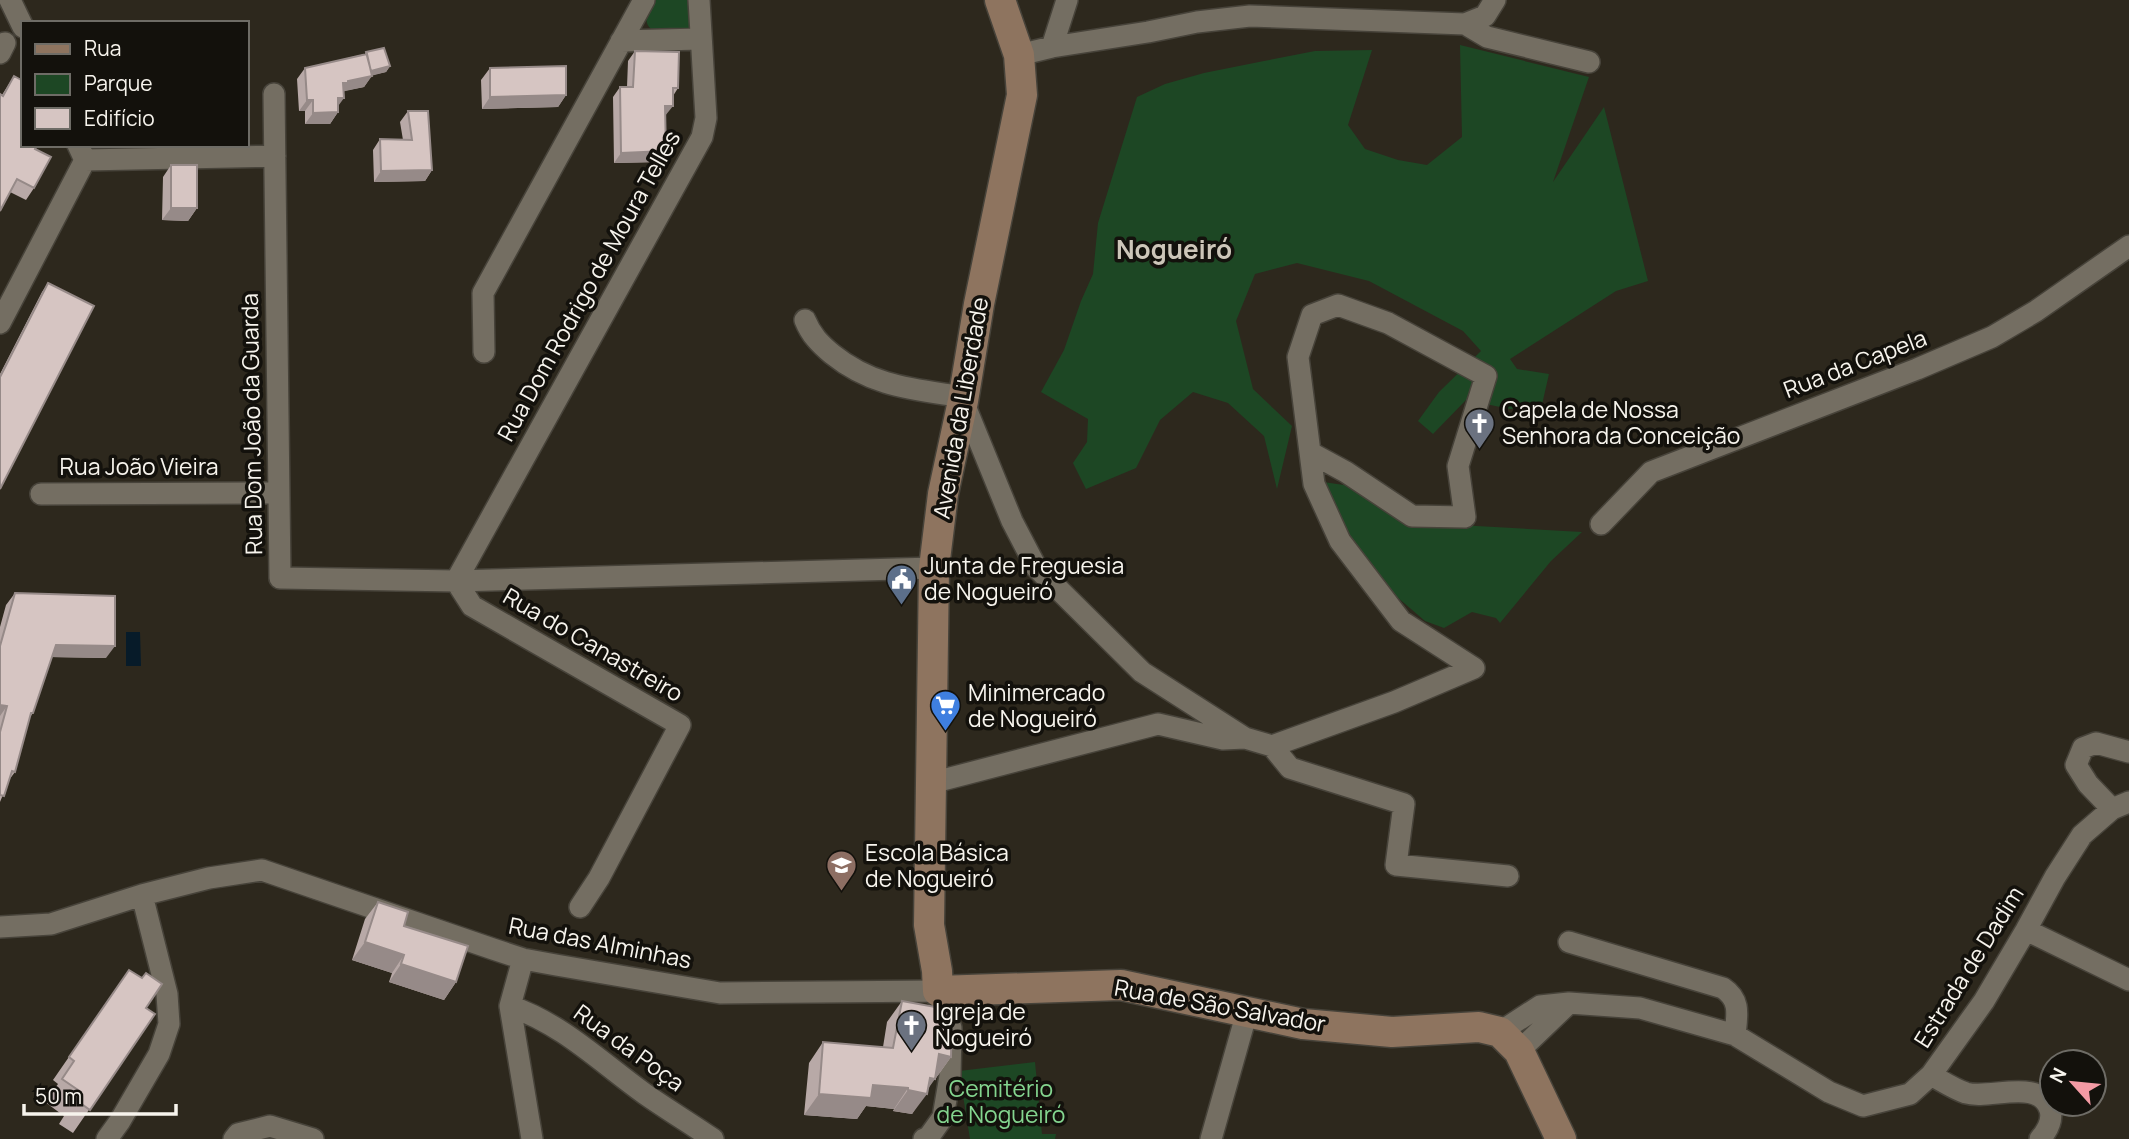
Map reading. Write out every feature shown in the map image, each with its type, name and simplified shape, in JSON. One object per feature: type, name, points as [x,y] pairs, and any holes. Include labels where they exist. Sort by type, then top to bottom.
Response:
[{"type":"street","points":[[10,0],[21,23]]},
{"type":"street","points":[[484,352],[483,293],[644,0]]},
{"type":"street","name":"Rua Dom Rodrigo de Moura Telles","points":[[456,581],[702,137],[706,118],[699,0]]},
{"type":"street","name":"Avenida da Liberdade","points":[[938,991],[929,925],[934,568],[943,494],[1022,95],[1019,55],[1000,0]]},
{"type":"street","points":[[1052,47],[1067,0]]},
{"type":"street","points":[[1197,22],[1203,0]]},
{"type":"street","points":[[1019,55],[1197,22],[1250,16],[1465,24],[1485,16],[1495,0]]},
{"type":"street","points":[[1465,24],[1487,37],[1589,62]]},
{"type":"street","points":[[621,41],[700,39]]},
{"type":"street","name":"Rua Dom João da Guarda","points":[[274,94],[280,578],[456,581]]},
{"type":"street","points":[[0,323],[81,153],[275,156]]},
{"type":"street","name":"Rua da Capela","points":[[1601,524],[1651,472],[1917,369],[1992,337],[2036,311],[2129,246]]},
{"type":"street","points":[[1272,746],[1394,702],[1474,668],[1401,621],[1340,541],[1314,484],[1298,357],[1312,316],[1338,305],[1388,323],[1486,376],[1458,466],[1465,517],[1412,516],[1346,472],[1311,453]]},
{"type":"street","points":[[805,320],[814,338],[866,377],[891,385],[963,399],[1012,521],[1036,567],[1142,672],[1245,738],[1272,746],[1290,768],[1404,804],[1395,865],[1508,876]]},
{"type":"street","name":"Rua João Vieira","points":[[41,494],[278,494]]},
{"type":"street","points":[[456,581],[934,568]]},
{"type":"street","name":"Rua do Canastreiro","points":[[456,581],[472,606],[680,725],[599,878],[580,907]]},
{"type":"street","points":[[931,783],[1158,724],[1223,739],[1245,738]]},
{"type":"street","name":"Estrada de Dadim","points":[[1510,1041],[1540,1006],[1569,1003],[1640,1008],[1735,1035],[1829,1092],[1863,1106],[1910,1094],[1931,1075],[1984,1001],[2082,835],[2121,806],[2088,784],[2076,765],[2083,748],[2096,743],[2129,752]]},
{"type":"street","name":"Rua das Alminhas","points":[[0,927],[51,924],[142,895],[209,878],[262,870],[523,958],[720,993],[938,991]]},
{"type":"street","points":[[107,1139],[159,1054],[169,1024],[167,994],[142,895]]},
{"type":"street","points":[[2026,930],[2129,980]]},
{"type":"street","points":[[1569,942],[1723,988],[1731,993],[1736,1001],[1735,1035]]},
{"type":"street","points":[[523,958],[510,1006],[532,1139]]},
{"type":"street","name":"Rua de São Salvador","points":[[938,991],[1121,985],[1304,1024],[1392,1032],[1479,1027],[1510,1041]]},
{"type":"street","points":[[924,1139],[928,1138],[943,1117],[950,1076],[951,1028],[938,991]]},
{"type":"street","name":"Rua da Poça","points":[[510,1006],[560,1029],[646,1094],[713,1139]]},
{"type":"street","points":[[1211,1139],[1247,1012]]},
{"type":"street","points":[[1510,1041],[1562,1139]]},
{"type":"street","points":[[1931,1075],[1967,1093],[2032,1091],[2046,1101],[2051,1112],[2049,1129],[2040,1139]]},
{"type":"street","points":[[234,1139],[237,1134],[270,1126],[313,1139]]},
{"type":"green space","points":[[656,0],[691,0],[692,21],[689,28],[686,31],[651,29],[647,19]]},
{"type":"green space","points":[[1460,45],[1589,77],[1553,182],[1604,107],[1648,281],[1616,291],[1510,359],[1517,369],[1549,374],[1541,409],[1510,409],[1466,400],[1433,434],[1418,421],[1439,392],[1481,351],[1463,331],[1369,281],[1297,263],[1255,274],[1236,321],[1253,389],[1292,426],[1277,489],[1264,436],[1228,403],[1193,392],[1160,420],[1136,468],[1086,489],[1073,463],[1087,442],[1088,419],[1041,392],[1064,350],[1093,274],[1098,223],[1137,97],[1165,84],[1204,73],[1315,51],[1372,50],[1348,125],[1365,149],[1398,160],[1427,165],[1462,137]]},
{"type":"green space","points":[[1323,482],[1344,485],[1393,514],[1459,525],[1582,532],[1551,561],[1500,623],[1496,618],[1472,612],[1444,628],[1425,621],[1397,597],[1344,530]]},
{"type":"green space","name":"Cemitério de Nogueiró","points":[[1035,1062],[1042,1134],[1056,1134],[1055,1139],[970,1139],[959,1071]]},
{"type":"water","points":[[126,632],[140,632],[141,666],[126,666]]},
{"type":"building","points":[[384,48],[390,66],[371,71],[366,52]]},
{"type":"building","points":[[635,51],[679,52],[678,88],[673,88],[673,106],[665,106],[666,151],[621,153],[620,87],[633,87]]},
{"type":"building","points":[[367,54],[372,76],[343,83],[344,98],[338,98],[338,112],[313,113],[313,100],[307,100],[305,68]]},
{"type":"building","points":[[566,66],[566,95],[490,97],[490,68]]},
{"type":"building","points":[[14,76],[21,80],[21,147],[36,147],[35,149],[51,157],[34,188],[17,179],[0,211],[0,94],[3,96]]},
{"type":"building","points":[[408,111],[428,111],[432,170],[381,171],[380,139],[412,140]]},
{"type":"building","points":[[171,165],[197,165],[197,208],[171,208]]},
{"type":"building","points":[[48,283],[94,306],[0,489],[0,377]]},
{"type":"building","points":[[15,593],[115,596],[115,646],[56,645],[31,713],[15,772],[12,771],[4,796],[0,795],[0,732],[7,706],[0,705],[0,646]]},
{"type":"building","points":[[378,902],[408,912],[404,926],[468,946],[456,982],[401,964],[404,955],[365,942]]},
{"type":"building","points":[[129,970],[142,978],[146,973],[162,984],[146,1008],[155,1014],[90,1110],[76,1100],[81,1092],[62,1079],[74,1061],[69,1057]]},
{"type":"building","points":[[902,1001],[952,1010],[951,1057],[939,1054],[935,1079],[930,1078],[927,1094],[908,1088],[873,1085],[871,1098],[819,1094],[823,1042],[893,1048]]},
{"type":"place","name":"Capela de Nossa Senhora da Conceição","points":[[1479,450]]},
{"type":"place","name":"Junta de Freguesia de Nogueiró","points":[[901,606]]},
{"type":"place","name":"Minimercado de Nogueiró","points":[[945,733]]},
{"type":"place","name":"Escola Básica de Nogueiró","points":[[842,893]]},
{"type":"place","name":"Igreja de Nogueiró","points":[[912,1052]]},
{"type":"district","name":"Nogueiró","points":[[1174,250]]}]
